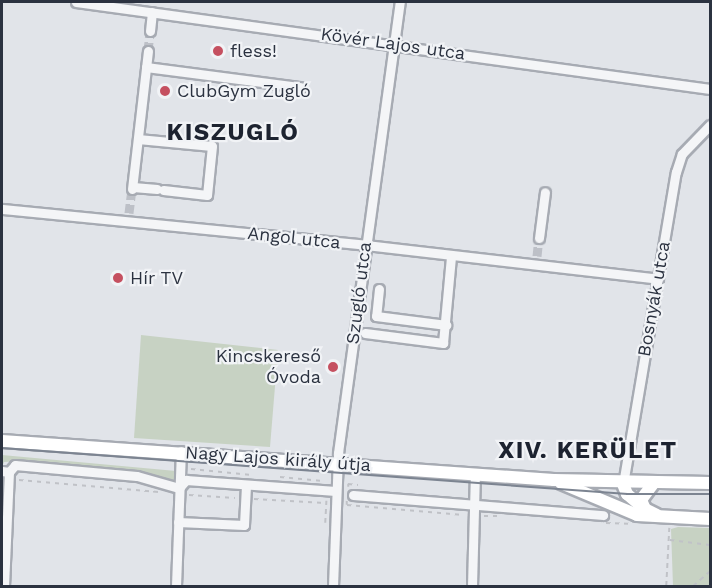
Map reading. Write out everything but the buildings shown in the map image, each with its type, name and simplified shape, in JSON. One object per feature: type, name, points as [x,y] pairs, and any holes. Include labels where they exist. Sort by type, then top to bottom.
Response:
[{"type":"main road","name":"Nagy Lajos király útja","points":[[2,441],[554,480],[623,484],[711,483]]},
{"type":"main road","name":"Nagy Lajos király útja","points":[[554,480],[627,512],[669,518],[711,519]]},
{"type":"main road","points":[[623,484],[627,494],[645,509],[669,518]]},
{"type":"main road","points":[[645,509],[642,495],[652,484]]},
{"type":"street","name":"Kövér Lajos utca","points":[[76,2],[469,54],[711,89]]},
{"type":"street","points":[[150,31],[162,2]]},
{"type":"street","name":"Szugló utca","points":[[333,586],[337,463],[400,2]]},
{"type":"street","points":[[138,139],[212,146],[207,195],[132,188],[148,51]]},
{"type":"street","points":[[468,65],[469,54]]},
{"type":"street","points":[[146,67],[301,87]]},
{"type":"street","name":"Bosnyák utca","points":[[623,484],[679,160],[711,125]]},
{"type":"street","points":[[539,238],[545,192]]},
{"type":"street","name":"Angol utca","points":[[2,209],[129,217],[451,257],[536,261],[658,279]]},
{"type":"street","points":[[365,333],[443,343],[451,257]]},
{"type":"street","points":[[379,289],[376,316],[446,325]]},
{"type":"street","points":[[176,586],[178,522],[182,491],[181,452]]},
{"type":"street","name":"Nagy Lajos király útja","points":[[5,471],[15,465],[137,476],[182,491]]},
{"type":"street","points":[[4,586],[5,471]]},
{"type":"street","points":[[472,586],[475,474]]},
{"type":"street","points":[[182,491],[186,480],[336,491]]},
{"type":"street","points":[[178,522],[244,525],[246,485]]},
{"type":"street","name":"Nagy Lajos király útja","points":[[353,495],[473,502],[603,515]]},
{"type":"path","points":[[188,469],[258,476]]},
{"type":"path","points":[[278,477],[320,479]]},
{"type":"path","points":[[15,480],[160,492]]},
{"type":"path","points":[[348,484],[358,485]]},
{"type":"path","points":[[182,491],[326,503]]},
{"type":"path","points":[[666,586],[669,518]]},
{"type":"path","points":[[669,540],[711,545]]},
{"type":"path","points":[[693,586],[711,571]]},
{"type":"green space","points":[[141,335],[278,350],[270,447],[134,438]]},
{"type":"green space","points":[[2,455],[176,471],[175,483],[131,470],[26,461],[4,462],[2,467]]},
{"type":"green space","points":[[678,527],[710,528],[710,586],[673,586],[671,529]]},
{"type":"tunnel","points":[[148,51],[150,31]]},
{"type":"tunnel","points":[[129,213],[132,189]]},
{"type":"tunnel","points":[[537,256],[539,238]]},
{"type":"tram line","points":[[2,448],[627,494],[710,494]]},
{"type":"place","name":"fless!","points":[[218,51]]},
{"type":"place","name":"ClubGym Zugló","points":[[165,91]]},
{"type":"place","name":"Hír TV","points":[[118,278]]},
{"type":"place","name":"Kincskereső Óvoda","points":[[333,367]]},
{"type":"district","name":"KISZUGLÓ","points":[[233,133]]},
{"type":"district","name":"XIV. KERÜLET","points":[[588,451]]}]
